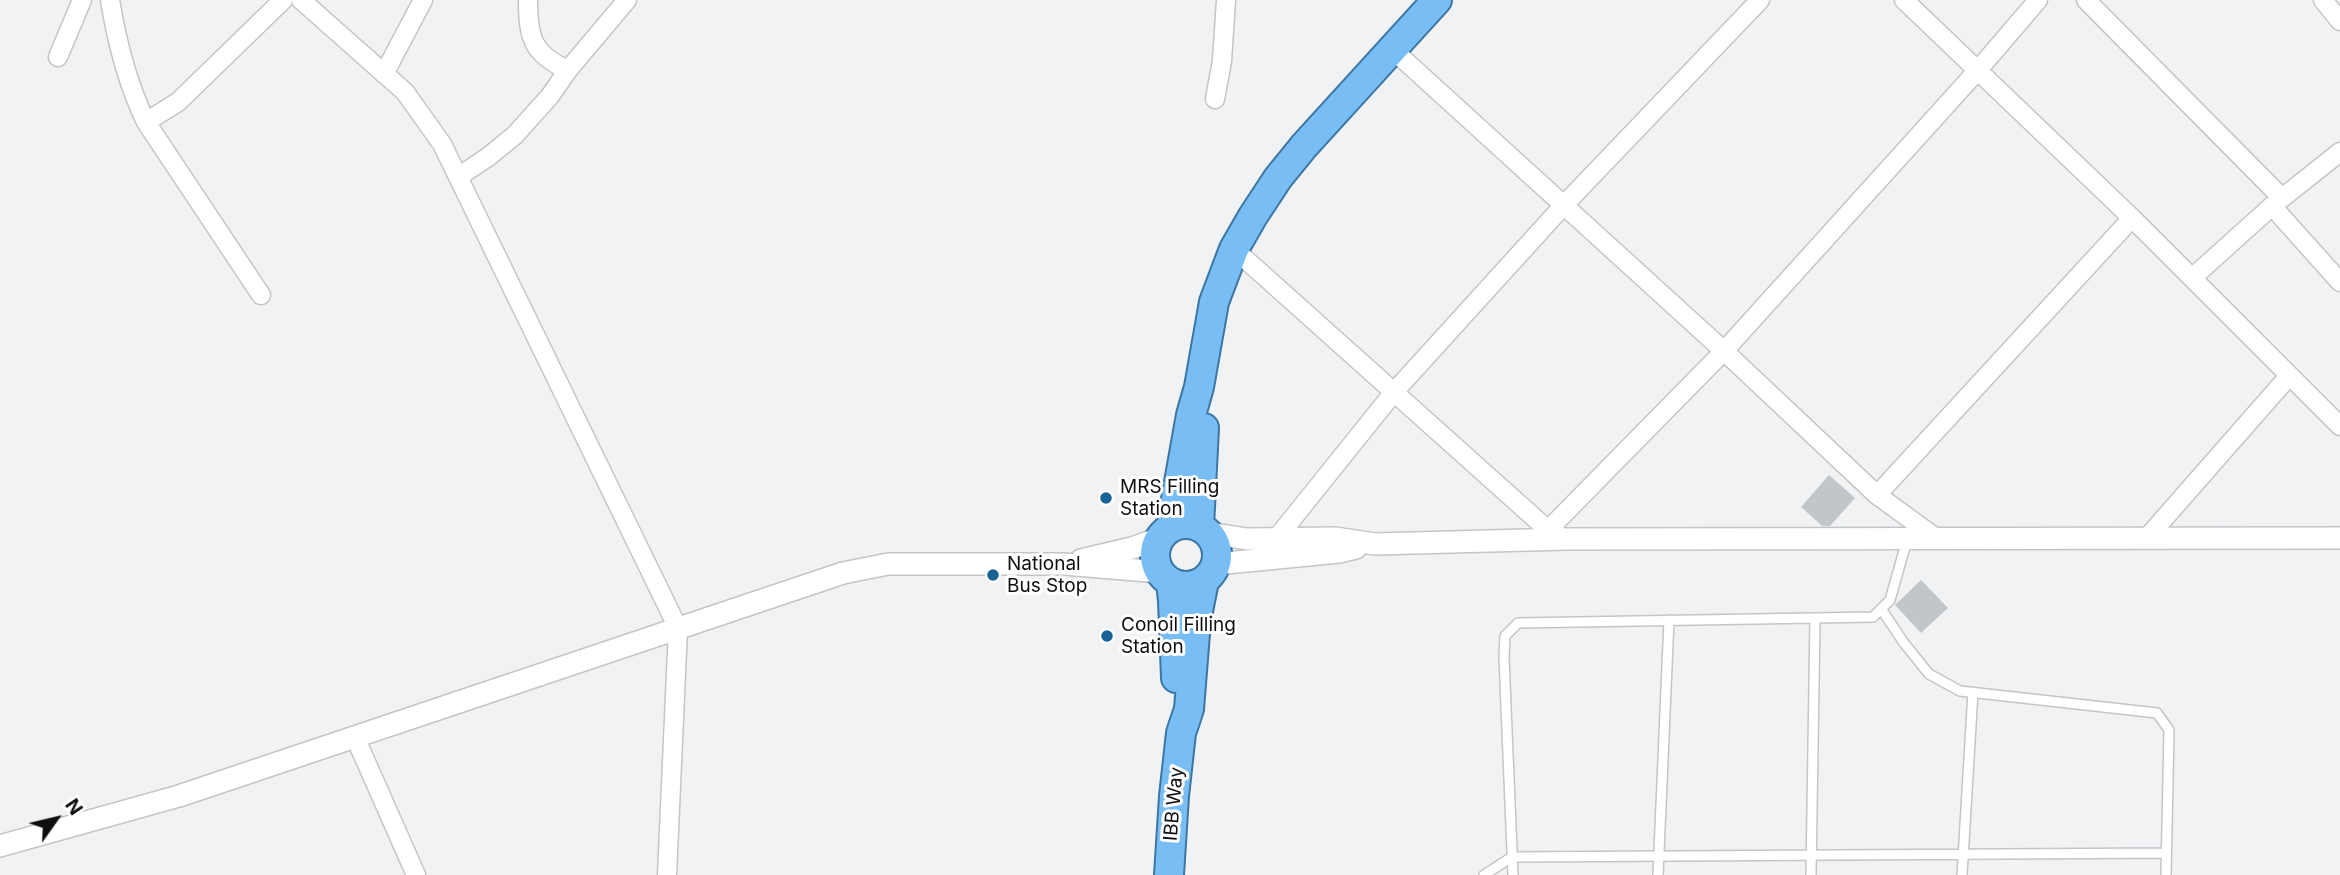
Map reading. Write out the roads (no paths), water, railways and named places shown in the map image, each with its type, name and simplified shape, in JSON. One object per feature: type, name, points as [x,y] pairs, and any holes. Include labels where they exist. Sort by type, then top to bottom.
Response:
[{"type":"highway","points":[[1181,733],[1176,697],[1174,601],[1165,577],[1155,561],[1155,549],[1166,533],[1199,387],[1213,302],[1234,249],[1278,178],[1437,0]]},
{"type":"highway","points":[[1199,387],[1204,435],[1204,530]]},
{"type":"highway","points":[[1166,533],[1181,524],[1204,530],[1215,542],[1217,553],[1196,621],[1189,709],[1181,733]]},
{"type":"highway","points":[[1165,577],[1182,586],[1193,586],[1210,573]]},
{"type":"highway","name":"IBB Way","points":[[1169,875],[1181,733]]},
{"type":"street","points":[[58,57],[82,0]]},
{"type":"street","points":[[110,0],[132,94],[146,122],[261,295]]},
{"type":"street","points":[[146,122],[184,96],[283,0]]},
{"type":"street","points":[[301,0],[405,92],[442,144],[678,628],[667,875]]},
{"type":"street","points":[[384,74],[423,0]]},
{"type":"street","points":[[528,0],[529,32],[537,49],[553,63],[568,70]]},
{"type":"street","points":[[458,177],[515,135],[627,0]]},
{"type":"street","points":[[1215,99],[1222,61],[1226,0]]},
{"type":"street","points":[[1276,539],[1394,392],[1563,206],[1760,0]]},
{"type":"street","points":[[1904,0],[2132,218],[2340,426]]},
{"type":"street","points":[[1557,535],[1979,70],[2038,0]]},
{"type":"street","points":[[2087,0],[2277,202],[2340,282]]},
{"type":"street","points":[[2323,0],[2340,21]]},
{"type":"street","points":[[1392,49],[1724,351],[1877,495],[1936,538]]},
{"type":"street","points":[[2192,278],[2277,202],[2340,152]]},
{"type":"street","points":[[1877,495],[2132,218]]},
{"type":"street","points":[[1234,249],[1557,535]]},
{"type":"street","points":[[2146,539],[2290,376]]},
{"type":"street","points":[[1204,530],[1247,539],[1335,538],[1376,544]]},
{"type":"street","points":[[1064,564],[1132,548],[1166,533]]},
{"type":"street","points":[[1210,573],[1376,544],[1557,535],[1907,540],[2340,538]]},
{"type":"street","points":[[0,846],[179,796],[843,573],[888,564],[1064,564],[1165,577]]},
{"type":"street","points":[[355,737],[416,875]]},
{"type":"lane","points":[[1513,875],[1505,636],[1518,623],[1873,617],[1891,600],[1907,540]]},
{"type":"lane","points":[[1882,610],[1929,674],[1960,691],[2157,713],[2169,730],[2166,875]]},
{"type":"lane","points":[[1811,875],[1815,618]]},
{"type":"lane","points":[[1658,875],[1669,620]]},
{"type":"lane","points":[[1962,875],[1973,692]]},
{"type":"lane","points":[[1484,875],[1512,857],[2166,853]]},
{"type":"place","name":"MRS Filling Station","points":[[1106,498]]},
{"type":"place","name":"National Bus Stop","points":[[993,575]]},
{"type":"place","name":"Conoil Filling Station","points":[[1107,636]]}]
